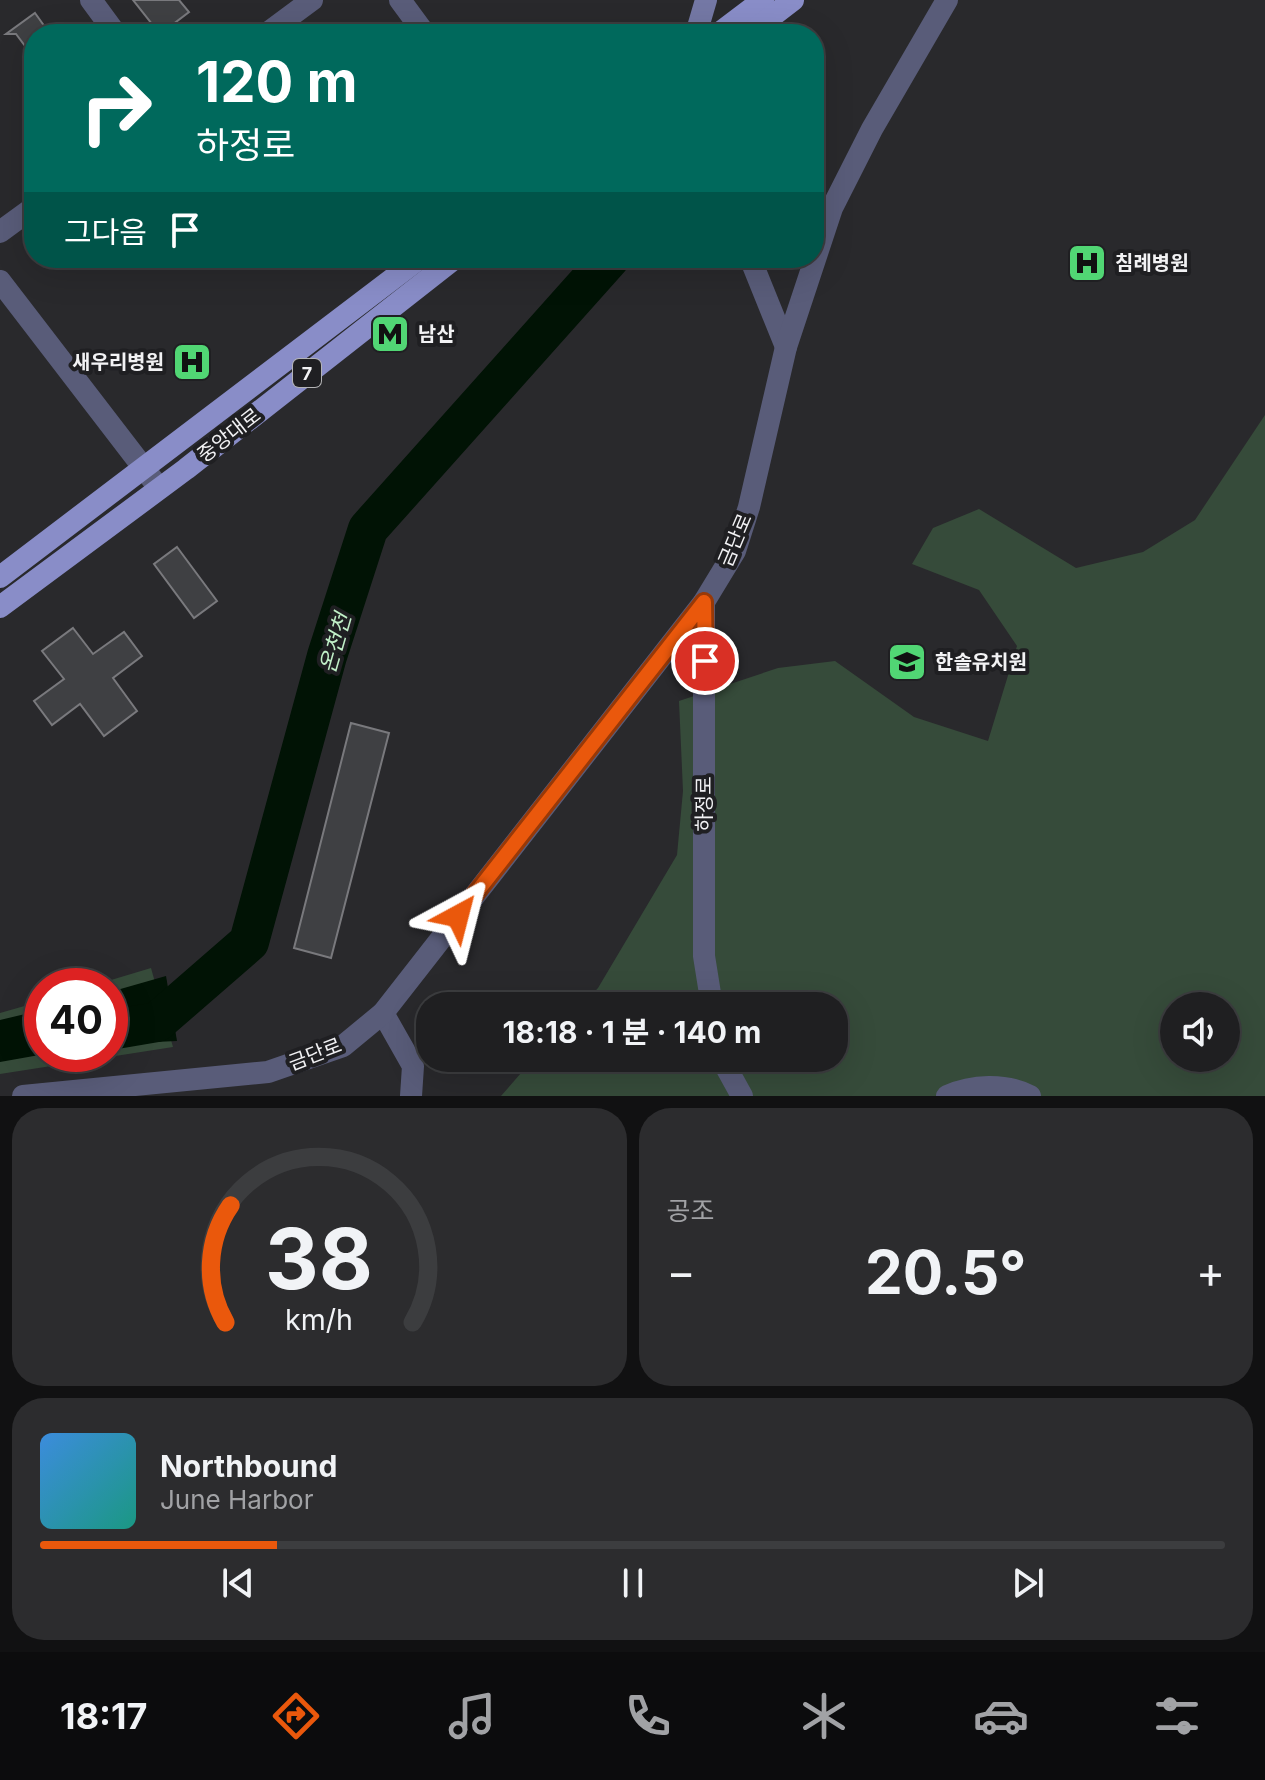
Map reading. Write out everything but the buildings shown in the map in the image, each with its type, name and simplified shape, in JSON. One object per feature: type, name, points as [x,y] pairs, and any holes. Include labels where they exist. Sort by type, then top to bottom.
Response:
[{"type":"main road","points":[[699,24],[706,0]]},
{"type":"main road","points":[[731,24],[763,0]]},
{"type":"main road","points":[[762,24],[793,0]]},
{"type":"main road","name":"중앙대로","points":[[0,577],[142,466],[407,268]]},
{"type":"main road","name":"중앙대로","points":[[0,607],[442,268]]},
{"type":"street","points":[[91,0],[109,24]]},
{"type":"street","points":[[280,24],[312,0]]},
{"type":"street","points":[[400,0],[418,24]]},
{"type":"street","name":"금단로","points":[[824,232],[832,208],[872,129],[947,0]]},
{"type":"street","points":[[0,232],[24,214]]},
{"type":"street","points":[[754,268],[786,347]]},
{"type":"street","name":"금단로","points":[[23,1096],[268,1072],[343,1046],[383,1013],[704,602],[735,551],[749,507],[786,347],[812,268]]},
{"type":"street","points":[[0,281],[159,488]]},
{"type":"street","name":"하정로","points":[[704,602],[704,956],[710,992]]},
{"type":"street","points":[[383,1013],[413,1066],[411,1096]]},
{"type":"street","points":[[729,1072],[742,1096]]},
{"type":"street","points":[[947,1096],[969,1086],[1021,1091],[1030,1096]]},
{"type":"shaded area","points":[[1265,415],[1265,1096],[501,1096],[522,1072],[848,1072],[848,992],[594,992],[677,855],[683,791],[679,701],[778,668],[835,661],[914,717],[988,741],[1017,646],[979,590],[912,564],[933,528],[979,509],[1076,568],[1143,552],[1195,520]]},
{"type":"shaded area","points":[[151,968],[173,1047],[128,1054],[128,975]]},
{"type":"shaded area","points":[[166,976],[177,1041],[128,1043],[128,987]]},
{"type":"shaded area","points":[[24,1006],[24,1070],[0,1074],[0,1013]]},
{"type":"shaded area","points":[[24,1014],[24,1058],[0,1062],[0,1020]]},
{"type":"waterway","name":"온천천","points":[[128,1027],[157,1022],[249,942],[327,656],[368,529],[601,268]]},
{"type":"place","name":"침례병원","points":[[1087,263]]},
{"type":"place","name":"남산","points":[[390,334]]},
{"type":"place","name":"새우리병원","points":[[192,362]]},
{"type":"place","name":"한솔유치원","points":[[907,662]]},
{"type":"route","points":[[458,916],[704,602],[705,661]]}]
